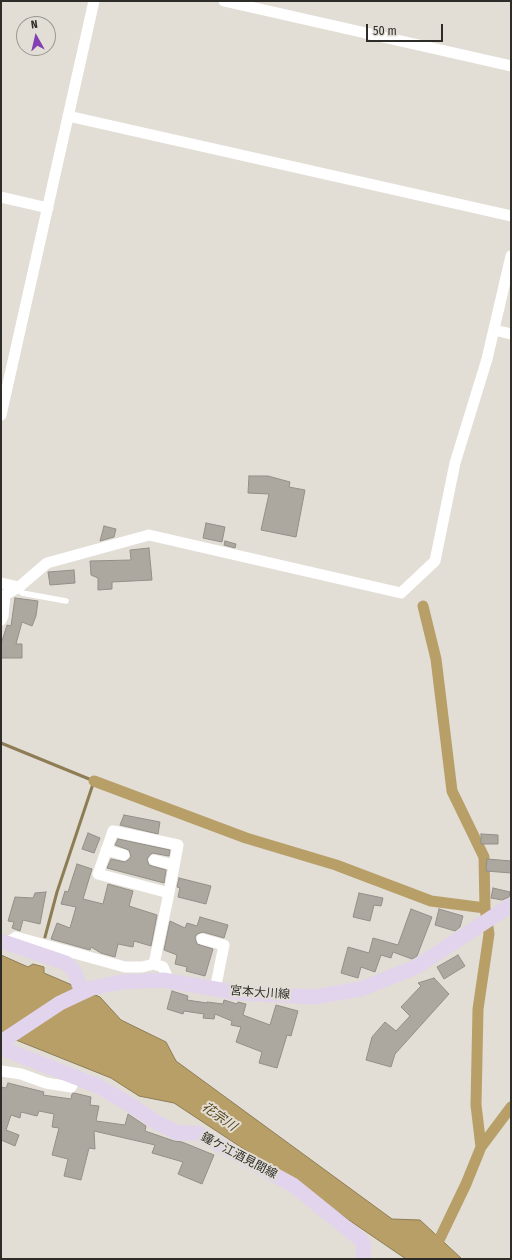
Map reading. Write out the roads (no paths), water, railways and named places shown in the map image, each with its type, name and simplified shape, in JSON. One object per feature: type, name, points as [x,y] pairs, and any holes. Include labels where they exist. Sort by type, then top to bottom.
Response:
[{"type":"main road","name":"宮本大川線","points":[[1,1044],[84,988],[122,982],[163,980],[215,990],[314,997],[361,989],[416,967],[458,938],[505,909]]},
{"type":"main road","points":[[4,942],[66,963],[74,971],[84,988]]},
{"type":"main road","name":"鐘ケ江酒見間線","points":[[1,1044],[111,1092],[156,1122],[178,1133],[198,1133],[293,1185],[360,1239],[364,1245],[363,1259]]},
{"type":"street","points":[[1,415],[94,1]]},
{"type":"street","points":[[224,1],[511,66]]},
{"type":"street","points":[[68,116],[511,216]]},
{"type":"street","points":[[1,197],[48,208]]},
{"type":"street","points":[[1,620],[4,616],[5,595],[19,587],[47,563],[149,535],[402,593],[435,561],[455,463],[487,359],[511,256]]},
{"type":"street","points":[[494,330],[508,334]]},
{"type":"street","points":[[1,583],[19,587]]},
{"type":"street","points":[[154,964],[178,845],[113,831],[98,874],[168,893]]},
{"type":"street","points":[[106,850],[124,855]]},
{"type":"street","points":[[154,860],[174,865]]},
{"type":"street","points":[[4,942],[16,937],[126,967],[142,968],[154,964],[163,967],[166,974],[163,980]]},
{"type":"street","points":[[202,939],[224,946],[215,990]]},
{"type":"street","points":[[1,1070],[21,1074],[46,1083],[71,1087],[77,1077]]},
{"type":"lane","points":[[19,587],[22,593],[66,601]]},
{"type":"water","name":"花宗川","points":[[1,955],[28,967],[33,964],[44,967],[44,973],[100,997],[121,1020],[166,1042],[176,1061],[392,1219],[420,1220],[462,1259],[406,1259],[174,1103],[139,1096],[111,1078],[1,1034]]},
{"type":"waterway","points":[[423,606],[436,659],[452,791],[484,857],[485,908],[489,934],[478,1009],[476,1105],[481,1147],[466,1184],[430,1259]]},
{"type":"waterway","points":[[1,743],[94,781],[57,892],[45,937]]},
{"type":"waterway","points":[[94,781],[246,838],[336,865],[431,901],[485,908]]},
{"type":"waterway","points":[[481,1147],[511,1107]]}]
